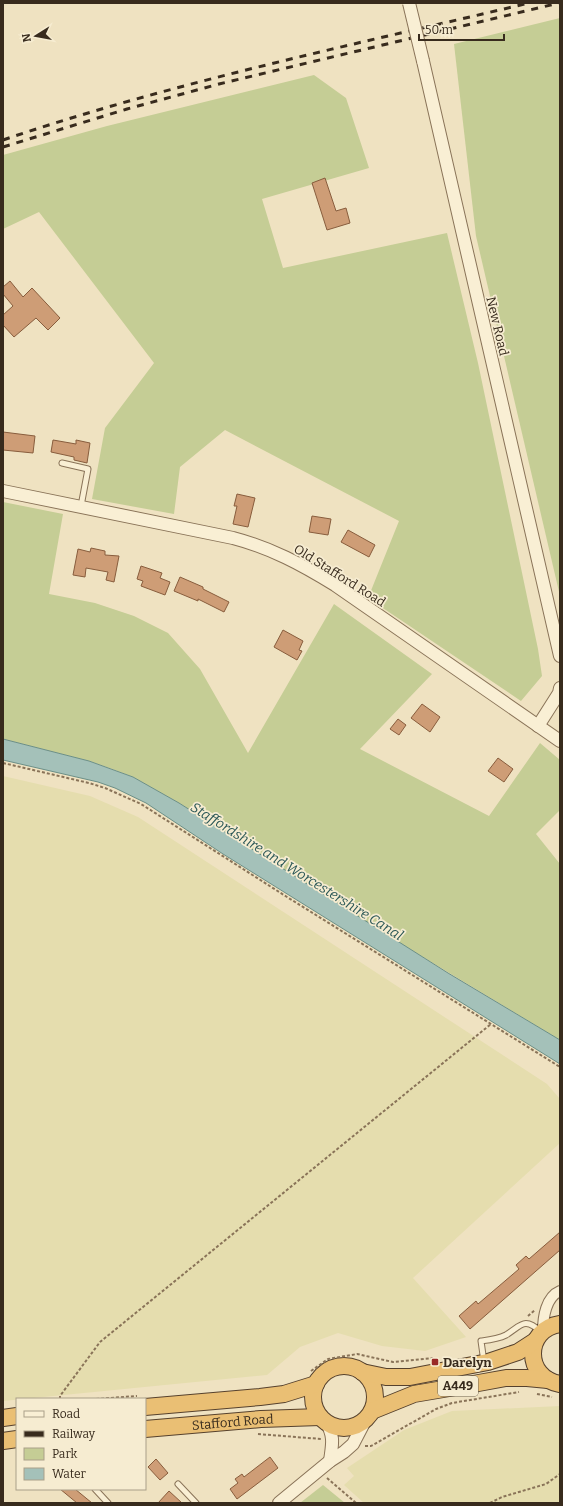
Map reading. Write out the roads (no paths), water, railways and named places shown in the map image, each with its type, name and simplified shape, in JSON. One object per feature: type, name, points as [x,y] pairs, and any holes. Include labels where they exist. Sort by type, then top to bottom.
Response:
[{"type":"highway","points":[[554,1387],[542,1376],[534,1363],[532,1356],[540,1335],[549,1327],[560,1324]]},
{"type":"highway","name":"A449","points":[[362,1372],[386,1378],[410,1377],[484,1362],[518,1352],[540,1335]]},
{"type":"highway","points":[[344,1366],[362,1372],[371,1382],[374,1390],[374,1404],[369,1415],[358,1425],[348,1428],[332,1426],[323,1420],[316,1410],[313,1401],[312,1378],[324,1374],[336,1367],[344,1366]]},
{"type":"highway","name":"Stafford Road","points":[[146,1407],[284,1394],[312,1378]]},
{"type":"highway","name":"A449","points":[[369,1415],[414,1394],[506,1378],[527,1378],[554,1387]]},
{"type":"highway","points":[[3,1418],[16,1416]]},
{"type":"highway","name":"Stafford Road","points":[[146,1429],[262,1419],[300,1418],[323,1420]]},
{"type":"highway","points":[[3,1441],[16,1439]]},
{"type":"street","name":"New Road","points":[[409,3],[560,656]]},
{"type":"street","name":"Old Stafford Road","points":[[3,490],[233,538],[256,544],[279,553],[305,566],[335,585],[560,741]]},
{"type":"street","points":[[538,726],[560,688]]},
{"type":"street","points":[[540,1335],[544,1314],[549,1302],[557,1292],[560,1291]]},
{"type":"street","points":[[279,1503],[353,1444],[369,1415]]},
{"type":"street","points":[[323,1420],[332,1432],[333,1440],[330,1461]]},
{"type":"lane","points":[[62,463],[88,469],[81,506]]},
{"type":"lane","points":[[484,1362],[481,1341],[500,1338],[520,1324],[534,1325],[540,1335]]},
{"type":"lane","points":[[178,1484],[196,1503]]},
{"type":"lane","points":[[96,1490],[108,1503]]},
{"type":"water","points":[[3,739],[89,761],[133,777],[179,803],[448,973],[560,1040],[560,1064],[223,854],[146,803],[115,788],[98,782],[3,760]]},
{"type":"railway","points":[[3,140],[67,119],[198,82],[529,3]]},
{"type":"railway","points":[[3,147],[127,109],[219,84],[559,3]]},
{"type":"place","name":"Darelyn","points":[[435,1362]]},
{"type":"water label","name":"Staffordshire and Worcestershire Canal","points":[[297,871]]}]
